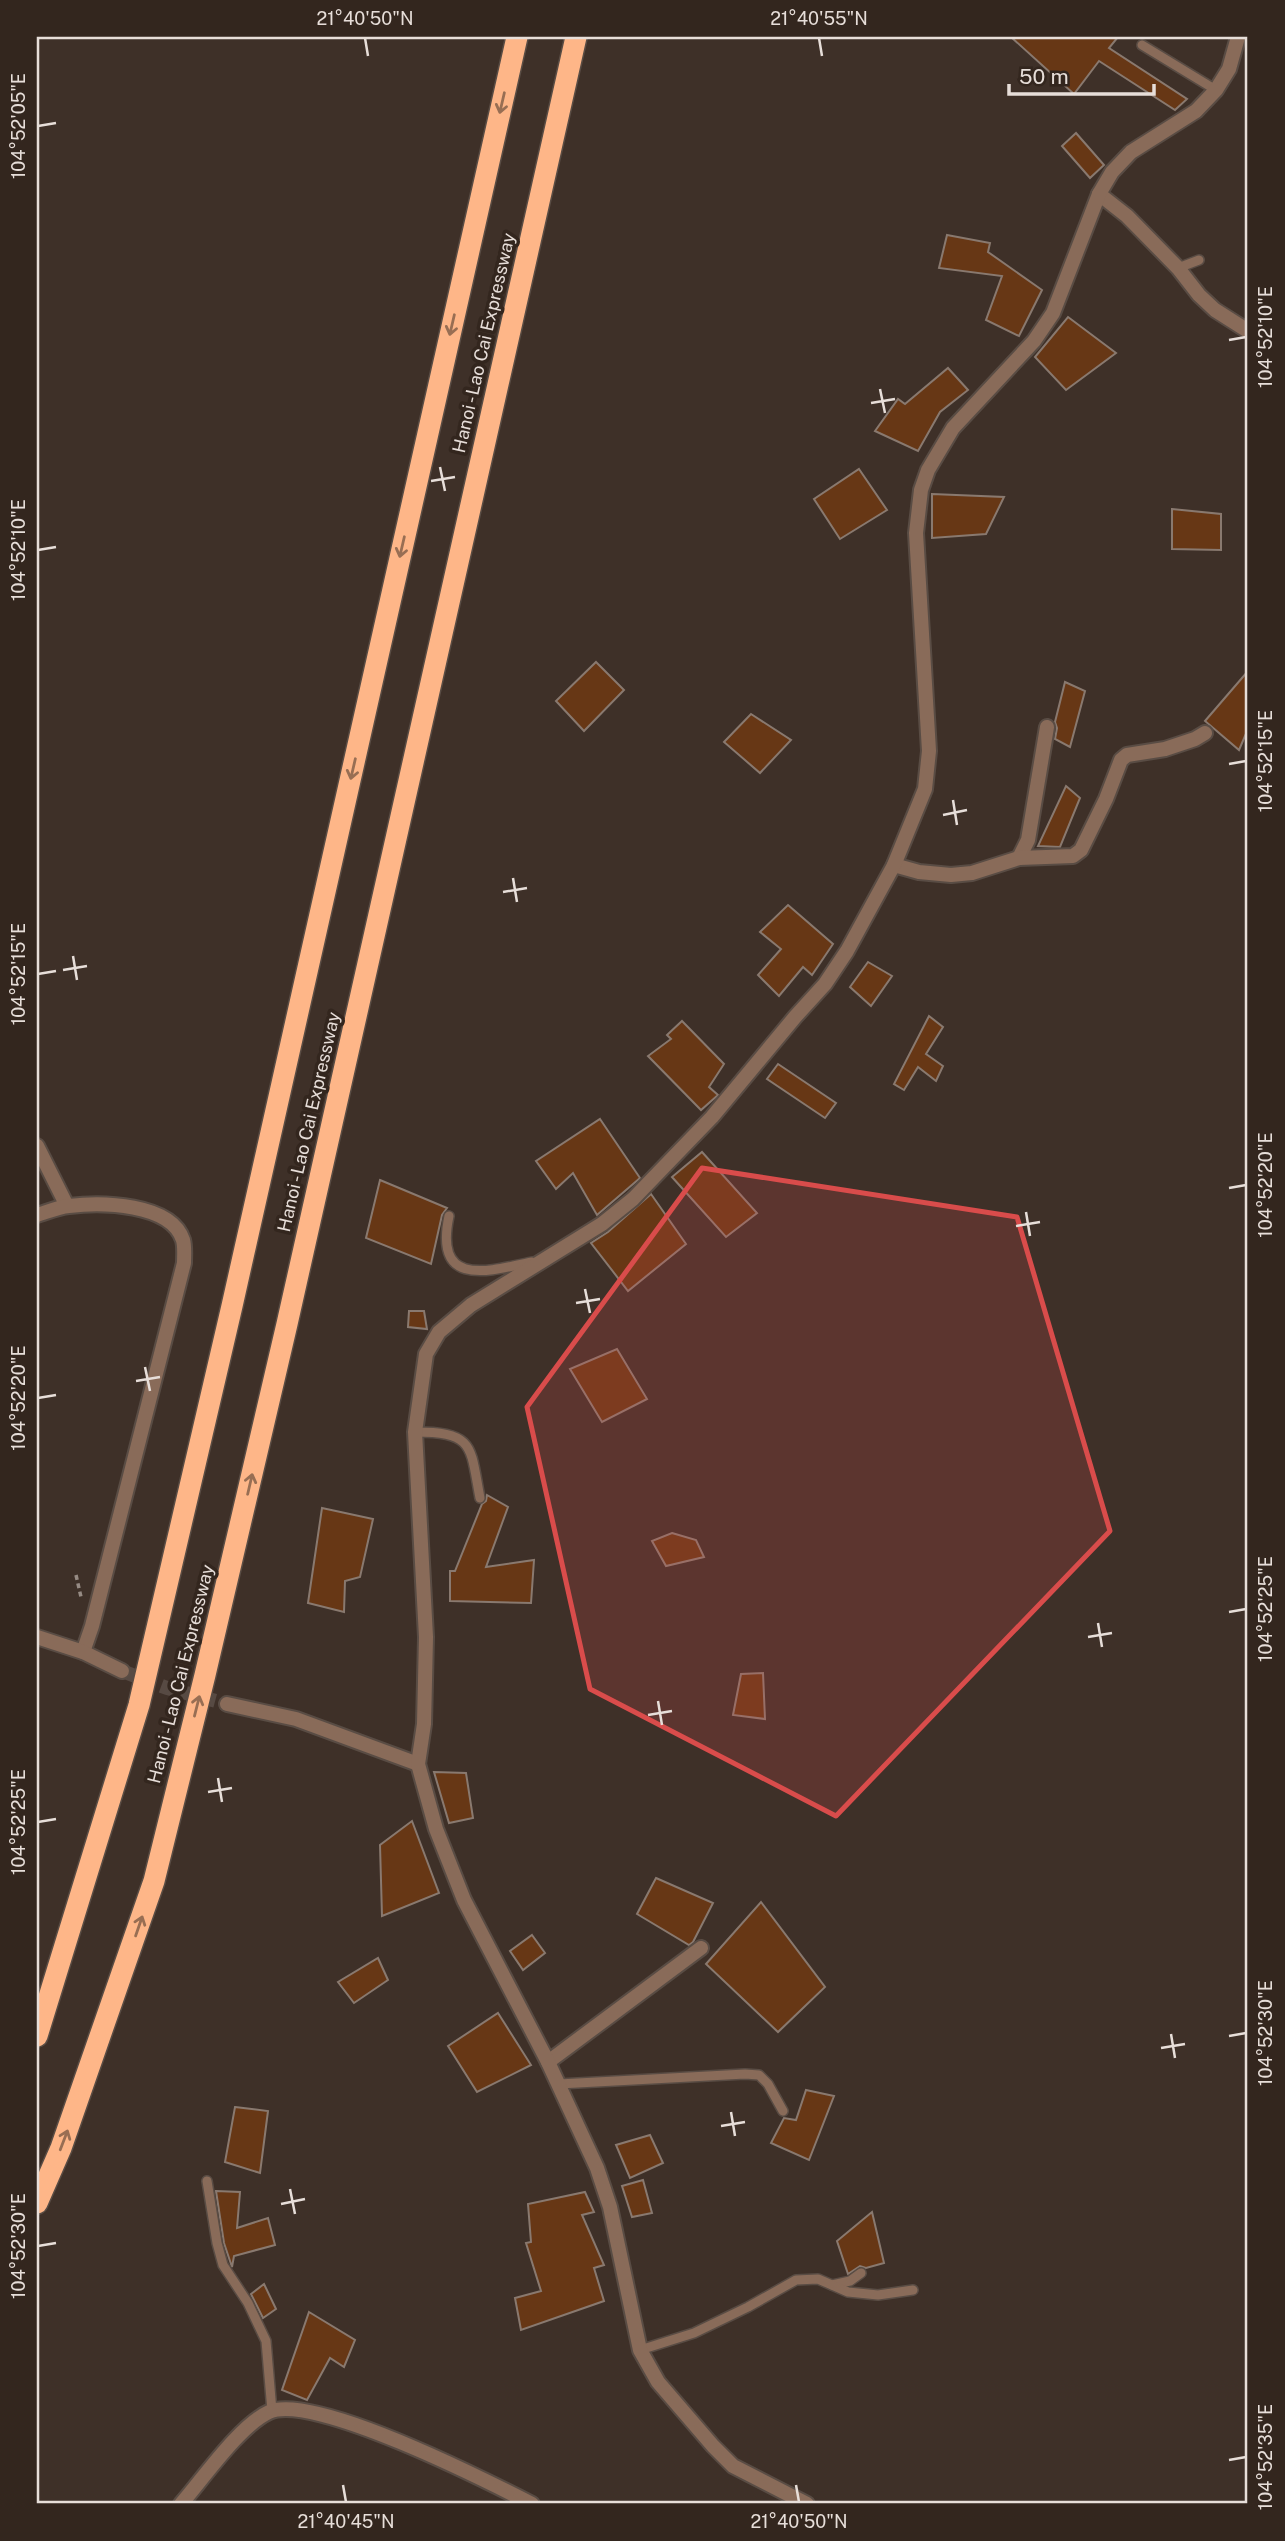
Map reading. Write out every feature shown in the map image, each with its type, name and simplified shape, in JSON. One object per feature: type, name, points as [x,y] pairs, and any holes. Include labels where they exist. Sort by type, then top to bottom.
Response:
[{"type":"highway","name":"Hanoi - Lao Cai Expressway","points":[[37,2036],[139,1705],[235,1292],[517,37]]},
{"type":"highway","name":"Hanoi - Lao Cai Expressway","points":[[37,2203],[75,2110],[154,1881],[290,1310],[576,37]]},
{"type":"street","points":[[799,2503],[733,2466],[658,2382],[640,2350],[610,2207],[597,2168],[559,2084],[464,1900],[436,1829],[418,1764],[424,1724],[426,1637],[415,1432],[426,1354],[439,1332],[471,1305],[602,1224],[633,1199],[712,1117],[825,984],[868,915],[894,865],[917,811],[928,772],[916,533],[921,490],[928,470],[953,428],[1034,341],[1053,313],[1099,194],[1112,172],[1130,152],[1196,111],[1216,90],[1229,69],[1238,37]]},
{"type":"street","points":[[1099,194],[1127,216],[1215,310],[1248,331]]},
{"type":"street","points":[[1019,858],[1028,840],[1047,727]]},
{"type":"street","points":[[894,865],[919,873],[951,875],[972,873],[1019,858],[1073,856],[1079,853],[1106,799],[1121,760],[1127,755],[1195,740],[1205,733]]},
{"type":"street","points":[[37,1146],[67,1206]]},
{"type":"street","points":[[37,1215],[67,1206],[118,1205],[163,1217],[183,1239],[184,1248],[184,1262],[92,1626],[83,1652]]},
{"type":"street","points":[[37,1637],[83,1652],[122,1671]]},
{"type":"street","points":[[227,1704],[296,1719],[418,1764]]},
{"type":"street","points":[[548,2062],[701,1948]]},
{"type":"street","points":[[181,2504],[250,2423],[272,2411],[292,2408],[341,2420],[465,2469],[532,2504]]},
{"type":"lane","points":[[1142,45],[1216,90]]},
{"type":"lane","points":[[1178,268],[1199,260]]},
{"type":"lane","points":[[449,1216],[445,1247],[455,1262],[469,1271],[490,1272],[541,1261]]},
{"type":"lane","points":[[415,1432],[443,1432],[456,1436],[467,1444],[480,1498]]},
{"type":"lane","points":[[559,2084],[760,2075],[783,2111]]},
{"type":"lane","points":[[207,2181],[223,2265],[248,2303],[266,2340],[272,2411]]},
{"type":"lane","points":[[830,2285],[850,2281],[861,2273]]},
{"type":"lane","points":[[640,2350],[694,2333],[796,2280],[818,2279],[848,2292],[878,2295],[913,2290]]},
{"type":"highlighted area","points":[[702,1168],[1017,1217],[1110,1531],[836,1816],[590,1689],[527,1407]]},
{"type":"building","points":[[1011,37],[1118,37],[1109,48],[1187,99],[1175,110],[1099,61],[1074,94]]},
{"type":"building","points":[[1076,133],[1104,165],[1090,178],[1062,146]]},
{"type":"building","points":[[947,235],[990,243],[988,252],[1042,290],[1019,336],[986,320],[1002,276],[939,268]]},
{"type":"building","points":[[1068,317],[1116,353],[1066,390],[1035,357]]},
{"type":"building","points":[[948,368],[968,390],[940,412],[918,451],[875,431],[898,399],[905,404]]},
{"type":"building","points":[[859,469],[887,510],[840,539],[814,499]]},
{"type":"building","points":[[932,494],[1004,497],[986,534],[932,538]]},
{"type":"building","points":[[1172,509],[1221,514],[1221,550],[1172,549]]},
{"type":"building","points":[[596,662],[624,690],[584,731],[556,701]]},
{"type":"building","points":[[1248,671],[1248,729],[1239,750],[1205,721]]},
{"type":"building","points":[[1065,682],[1085,691],[1070,747],[1055,739],[1055,722]]},
{"type":"building","points":[[751,714],[791,740],[760,773],[724,742]]},
{"type":"building","points":[[1066,786],[1080,798],[1060,847],[1038,846]]},
{"type":"building","points":[[788,905],[833,944],[812,975],[803,967],[779,996],[758,975],[781,949],[760,932]]},
{"type":"building","points":[[868,962],[892,976],[871,1006],[850,987]]},
{"type":"building","points":[[929,1016],[943,1027],[926,1054],[943,1066],[936,1081],[918,1067],[904,1090],[894,1084]]},
{"type":"building","points":[[682,1021],[724,1064],[709,1087],[718,1095],[701,1110],[648,1056],[671,1039],[667,1035]]},
{"type":"building","points":[[778,1064],[836,1103],[825,1118],[767,1079]]},
{"type":"building","points":[[600,1119],[640,1178],[597,1215],[573,1173],[556,1189],[536,1161]]},
{"type":"building","points":[[702,1152],[757,1213],[726,1237],[672,1177]]},
{"type":"building","points":[[380,1180],[447,1208],[442,1215],[431,1264],[366,1238]]},
{"type":"building","points":[[651,1194],[686,1244],[628,1291],[591,1243],[608,1232]]},
{"type":"building","points":[[409,1311],[424,1311],[427,1329],[408,1327]]},
{"type":"building","points":[[617,1349],[647,1399],[602,1422],[570,1369]]},
{"type":"building","points":[[487,1495],[508,1507],[486,1567],[534,1560],[531,1603],[450,1601],[450,1571],[455,1571]]},
{"type":"building","points":[[322,1508],[373,1519],[360,1577],[345,1581],[344,1612],[308,1603]]},
{"type":"building","points":[[672,1533],[696,1540],[704,1557],[666,1566],[652,1541]]},
{"type":"building","points":[[763,1673],[765,1719],[733,1715],[741,1674]]},
{"type":"building","points":[[434,1772],[466,1773],[473,1818],[449,1823]]},
{"type":"building","points":[[412,1821],[439,1893],[382,1916],[380,1845]]},
{"type":"building","points":[[656,1878],[713,1903],[689,1945],[637,1914]]},
{"type":"building","points":[[761,1902],[825,1987],[778,2032],[706,1964]]},
{"type":"building","points":[[532,1935],[545,1953],[523,1970],[510,1951]]},
{"type":"building","points":[[378,1958],[388,1980],[354,2003],[338,1982]]},
{"type":"building","points":[[498,2013],[531,2065],[477,2092],[448,2046]]},
{"type":"building","points":[[806,2090],[834,2096],[809,2160],[771,2143],[784,2118],[796,2120]]},
{"type":"building","points":[[235,2107],[268,2111],[260,2173],[225,2162]]},
{"type":"building","points":[[650,2135],[663,2163],[630,2178],[616,2145]]},
{"type":"building","points":[[643,2180],[652,2213],[632,2217],[622,2186]]},
{"type":"building","points":[[216,2191],[240,2192],[237,2228],[268,2218],[275,2245],[234,2256],[232,2267],[224,2243]]},
{"type":"building","points":[[585,2192],[594,2212],[582,2215],[604,2265],[594,2268],[604,2301],[521,2330],[515,2298],[541,2291],[526,2243],[531,2242],[528,2204]]},
{"type":"building","points":[[872,2212],[884,2263],[866,2268],[860,2266],[848,2274],[837,2241]]},
{"type":"building","points":[[264,2284],[276,2309],[263,2318],[251,2294]]},
{"type":"building","points":[[309,2312],[355,2340],[344,2367],[330,2358],[307,2400],[282,2390]]},
{"type":"tunnel","points":[[122,1671],[167,1688],[227,1704]]}]
